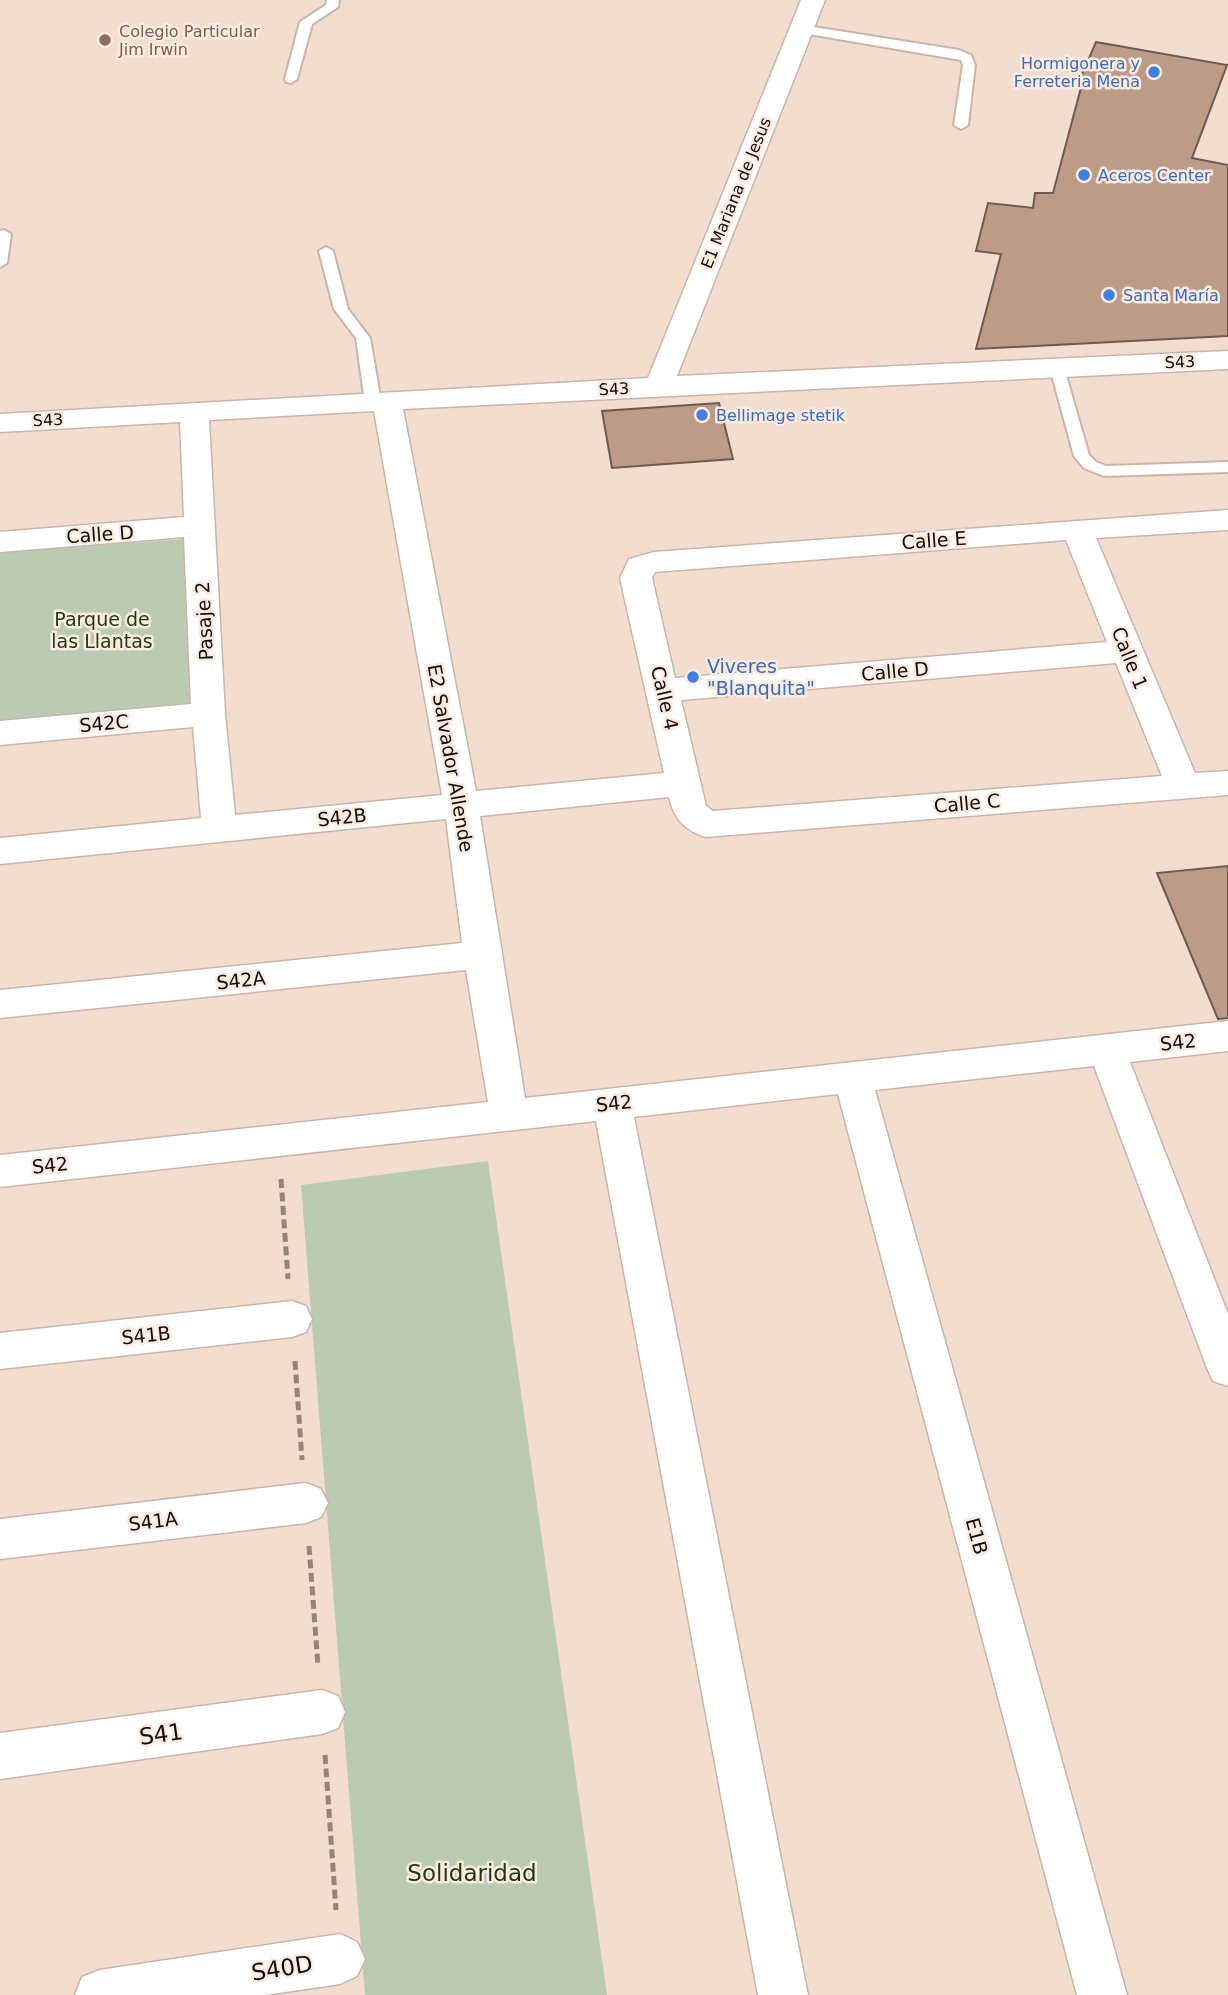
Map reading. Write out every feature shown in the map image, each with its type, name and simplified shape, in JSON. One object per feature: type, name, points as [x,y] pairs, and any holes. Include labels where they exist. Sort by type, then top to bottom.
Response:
[{"type":"street","name":"E1 Mariana de Jesus","points":[[659,386],[813,0]]},
{"type":"street","name":"S43","points":[[0,423],[659,386],[1228,360]]},
{"type":"street","name":"E2 Salvador Allende","points":[[380,402],[461,806],[482,955],[509,1115]]},
{"type":"street","name":"Pasaje 2","points":[[194,412],[208,714],[219,829]]},
{"type":"street","name":"Calle E","points":[[640,566],[654,562],[1228,520]]},
{"type":"street","name":"Calle D","points":[[0,542],[199,526]]},
{"type":"street","name":"Calle 1","points":[[1077,529],[1183,786]]},
{"type":"street","name":"Calle 4","points":[[640,566],[636,578],[690,812],[706,824]]},
{"type":"street","name":"Calle D","points":[[663,690],[1127,651]]},
{"type":"street","name":"S42C","points":[[0,733],[208,714]]},
{"type":"street","name":"S42B","points":[[0,851],[685,783]]},
{"type":"street","name":"Calle C","points":[[706,824],[1228,783]]},
{"type":"street","name":"S42A","points":[[0,1004],[482,955]]},
{"type":"street","name":"S42","points":[[0,1171],[1228,1036]]},
{"type":"street","points":[[1107,1049],[1228,1368]]},
{"type":"street","name":"E1B","points":[[852,1077],[1102,1995]]},
{"type":"street","points":[[612,1104],[783,1995]]},
{"type":"street","name":"S41B","points":[[0,1351],[292,1319]]},
{"type":"street","name":"S41A","points":[[0,1539],[306,1503]]},
{"type":"street","name":"S41","points":[[0,1756],[321,1712]]},
{"type":"street","name":"S40D","points":[[100,1995],[340,1959]]},
{"type":"lane","points":[[291,79],[306,22],[332,7],[333,0]]},
{"type":"lane","points":[[801,29],[959,54],[966,58],[969,65],[961,125]]},
{"type":"lane","points":[[0,263],[4,234]]},
{"type":"lane","points":[[326,251],[341,309],[363,338],[380,402]]},
{"type":"lane","points":[[1057,368],[1082,456],[1090,464],[1104,471],[1228,467]]},
{"type":"path","points":[[278,1140],[340,1959]]},
{"type":"green space","name":"Parque de las Llantas","points":[[200,538],[193,705],[0,724],[0,552]]},
{"type":"green space","name":"Solidaridad","points":[[488,1161],[607,1995],[365,1995],[301,1185]]},
{"type":"building","points":[[1096,42],[1227,65],[1192,158],[1228,165],[1228,336],[976,349],[1001,254],[976,251],[988,203],[1033,208],[1035,193],[1053,193],[1083,80],[1080,79]]},
{"type":"building","points":[[719,403],[733,459],[612,468],[602,411]]},
{"type":"building","points":[[1228,866],[1228,1018],[1218,1019],[1157,873]]},
{"type":"place","name":"Colegio Particular Jim Irwin","points":[[105,40]]},
{"type":"place","name":"Hormigonera y Ferreteria Mena","points":[[1154,72]]},
{"type":"place","name":"Aceros Center","points":[[1084,175]]},
{"type":"place","name":"Santa María","points":[[1109,295]]},
{"type":"place","name":"Bellimage stetik","points":[[702,415]]},
{"type":"place","name":"Viveres \"Blanquita\"","points":[[693,677]]}]
